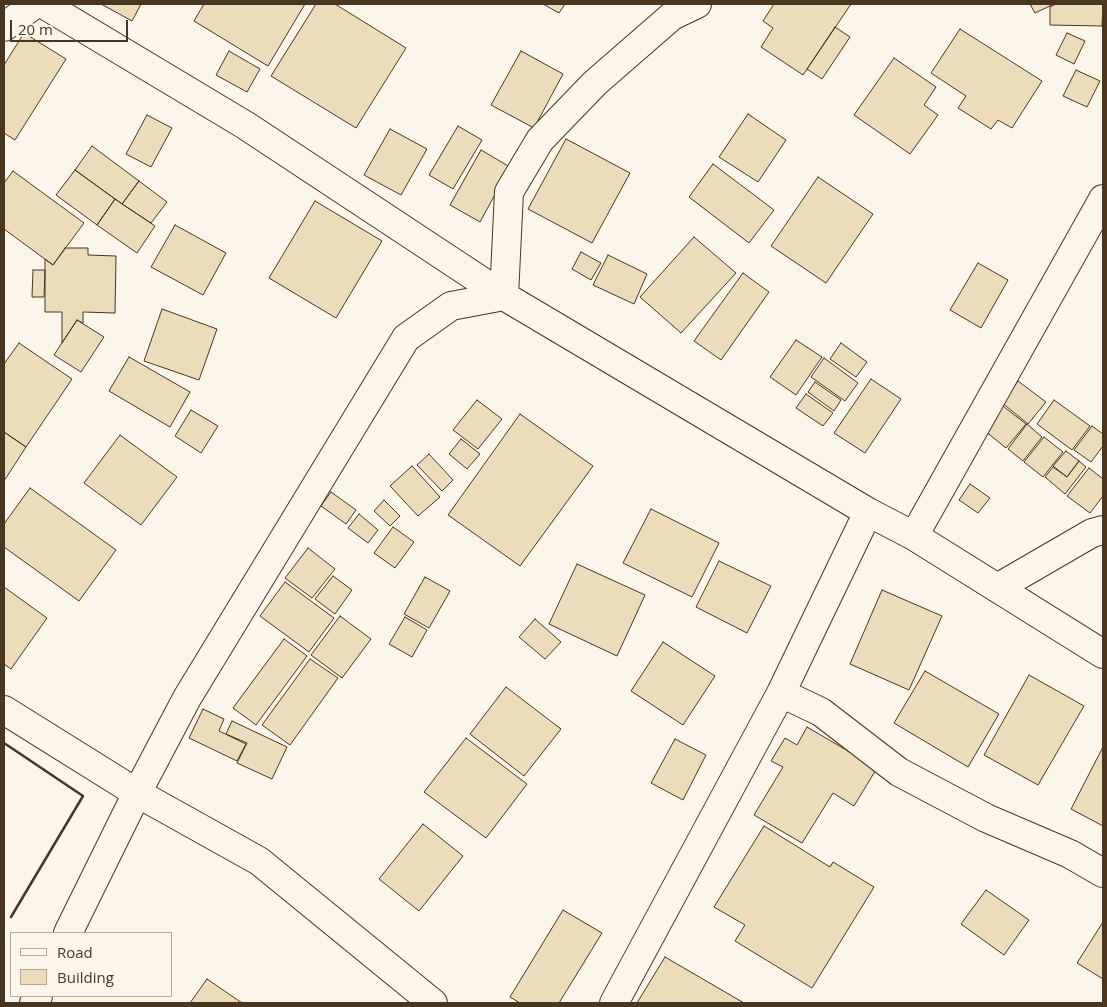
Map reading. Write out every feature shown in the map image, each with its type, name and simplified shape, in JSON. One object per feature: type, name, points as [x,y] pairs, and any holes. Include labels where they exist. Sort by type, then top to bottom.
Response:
[{"type":"street","points":[[4,27],[34,4]]},
{"type":"street","points":[[43,4],[244,125],[504,296],[868,512],[914,536],[1103,654]]},
{"type":"street","points":[[504,296],[509,192],[540,140],[594,82],[672,16],[697,4]]},
{"type":"street","points":[[914,536],[1103,200]]},
{"type":"street","points":[[68,932],[187,698],[406,338],[451,306],[504,296]]},
{"type":"street","points":[[614,1003],[781,693],[868,512]]},
{"type":"street","points":[[997,588],[1092,534],[1103,530]]},
{"type":"street","points":[[781,693],[821,712],[899,772],[986,818],[1070,854],[1103,873]]},
{"type":"street","points":[[4,710],[138,792],[259,861],[433,1003]]},
{"type":"building","points":[[101,4],[141,4],[132,21]]},
{"type":"building","points":[[204,4],[305,4],[268,66],[194,21]]},
{"type":"building","points":[[316,4],[335,4],[406,48],[356,128],[271,76]]},
{"type":"building","points":[[543,4],[565,4],[559,13]]},
{"type":"building","points":[[774,4],[851,4],[803,75],[761,47],[773,28],[763,21]]},
{"type":"building","points":[[1030,4],[1054,4],[1035,13]]},
{"type":"building","points":[[1056,4],[1103,4],[1102,26],[1050,25],[1050,7]]},
{"type":"building","points":[[835,27],[850,37],[822,79],[807,69]]},
{"type":"building","points":[[960,29],[1042,81],[1012,128],[998,120],[991,129],[958,108],[966,96],[931,73]]},
{"type":"building","points":[[24,33],[66,59],[15,140],[4,133],[4,65]]},
{"type":"building","points":[[1067,33],[1085,41],[1074,64],[1056,55]]},
{"type":"building","points":[[229,51],[260,69],[247,92],[216,75]]},
{"type":"building","points":[[521,51],[563,74],[534,128],[491,105]]},
{"type":"building","points":[[894,58],[936,87],[924,105],[938,115],[910,154],[854,115]]},
{"type":"building","points":[[1076,70],[1100,81],[1087,107],[1063,96]]},
{"type":"building","points":[[748,114],[786,140],[758,182],[719,157]]},
{"type":"building","points":[[147,115],[172,128],[151,167],[126,154]]},
{"type":"building","points":[[458,126],[482,140],[453,189],[429,175]]},
{"type":"building","points":[[390,129],[427,149],[401,195],[364,175]]},
{"type":"building","points":[[566,139],[630,173],[592,243],[528,209]]},
{"type":"building","points":[[92,146],[139,181],[122,204],[75,170]]},
{"type":"building","points":[[481,150],[510,167],[480,222],[450,205]]},
{"type":"building","points":[[713,164],[774,210],[749,243],[689,197]]},
{"type":"building","points":[[75,170],[115,199],[97,225],[56,195]]},
{"type":"building","points":[[13,171],[84,223],[53,265],[4,229],[4,183]]},
{"type":"building","points":[[818,177],[873,214],[826,283],[771,246]]},
{"type":"building","points":[[139,181],[167,202],[151,223],[122,204]]},
{"type":"building","points":[[115,199],[155,226],[137,253],[97,225]]},
{"type":"building","points":[[315,201],[382,241],[336,318],[269,278]]},
{"type":"building","points":[[175,225],[226,253],[203,295],[151,267]]},
{"type":"building","points":[[694,237],[736,273],[681,333],[640,297]]},
{"type":"building","points":[[65,248],[88,248],[88,255],[116,256],[115,313],[83,312],[83,323],[77,320],[62,343],[62,312],[45,312],[45,259],[53,265]]},
{"type":"building","points":[[581,252],[601,263],[591,280],[572,269]]},
{"type":"building","points":[[608,255],[647,274],[634,304],[593,285]]},
{"type":"building","points":[[978,263],[1008,280],[981,328],[950,310]]},
{"type":"building","points":[[33,270],[45,270],[44,297],[32,297]]},
{"type":"building","points":[[743,273],[769,292],[721,360],[694,341]]},
{"type":"building","points":[[162,309],[217,329],[199,380],[144,361]]},
{"type":"building","points":[[77,320],[104,337],[81,372],[54,355]]},
{"type":"building","points":[[796,340],[822,357],[796,395],[770,377]]},
{"type":"building","points":[[19,343],[72,379],[26,447],[4,432],[4,364]]},
{"type":"building","points":[[841,343],[867,362],[856,377],[830,359]]},
{"type":"building","points":[[129,357],[190,392],[170,427],[109,391]]},
{"type":"building","points":[[824,358],[858,383],[845,401],[811,377]]},
{"type":"building","points":[[871,379],[901,399],[865,453],[834,433]]},
{"type":"building","points":[[1018,381],[1046,402],[1028,424],[1001,402]]},
{"type":"building","points":[[815,382],[841,400],[834,411],[808,392]]},
{"type":"building","points":[[806,394],[833,413],[823,426],[796,408]]},
{"type":"building","points":[[477,400],[502,419],[478,449],[453,430]]},
{"type":"building","points":[[1054,400],[1090,426],[1072,450],[1037,424]]},
{"type":"building","points":[[999,403],[1026,424],[1006,448],[980,427]]},
{"type":"building","points":[[191,410],[218,426],[201,453],[175,436]]},
{"type":"building","points":[[520,414],[593,466],[520,566],[448,515]]},
{"type":"building","points":[[1027,424],[1042,437],[1023,461],[1008,449]]},
{"type":"building","points":[[1092,426],[1103,434],[1103,446],[1091,462],[1074,450]]},
{"type":"building","points":[[4,432],[26,447],[4,481]]},
{"type":"building","points":[[120,435],[177,477],[141,525],[84,483]]},
{"type":"building","points":[[1044,437],[1063,452],[1043,477],[1024,462]]},
{"type":"building","points":[[461,439],[480,454],[467,469],[449,454]]},
{"type":"building","points":[[1066,451],[1079,461],[1067,477],[1053,466]]},
{"type":"building","points":[[429,454],[453,480],[442,491],[417,465]]},
{"type":"building","points":[[1079,461],[1086,467],[1065,494],[1045,477],[1053,467],[1067,477]]},
{"type":"building","points":[[412,466],[440,497],[418,516],[390,486]]},
{"type":"building","points":[[1089,468],[1103,479],[1103,496],[1090,513],[1067,496]]},
{"type":"building","points":[[970,484],[990,498],[978,513],[959,500]]},
{"type":"building","points":[[30,488],[116,550],[79,601],[4,547],[4,524]]},
{"type":"building","points":[[331,492],[356,510],[346,524],[321,506]]},
{"type":"building","points":[[384,500],[400,516],[390,526],[374,511]]},
{"type":"building","points":[[651,509],[719,543],[692,597],[623,563]]},
{"type":"building","points":[[359,514],[378,530],[368,543],[348,528]]},
{"type":"building","points":[[393,527],[414,542],[395,568],[374,553]]},
{"type":"building","points":[[308,548],[335,569],[312,598],[285,578]]},
{"type":"building","points":[[719,561],[771,586],[747,633],[696,607]]},
{"type":"building","points":[[577,564],[645,595],[617,656],[549,624]]},
{"type":"building","points":[[333,576],[352,590],[335,614],[315,599]]},
{"type":"building","points":[[425,577],[450,591],[429,628],[404,614]]},
{"type":"building","points":[[285,582],[334,618],[309,652],[260,616]]},
{"type":"building","points":[[4,587],[47,618],[11,669],[4,664]]},
{"type":"building","points":[[882,590],[942,616],[909,690],[850,664]]},
{"type":"building","points":[[340,616],[371,639],[342,678],[311,655]]},
{"type":"building","points":[[405,617],[427,630],[412,657],[389,644]]},
{"type":"building","points":[[535,619],[561,642],[545,659],[519,637]]},
{"type":"building","points":[[284,639],[307,656],[256,725],[233,708]]},
{"type":"building","points":[[663,642],[715,676],[683,725],[631,691]]},
{"type":"building","points":[[310,659],[338,678],[290,745],[262,725]]},
{"type":"building","points":[[925,671],[999,714],[968,767],[894,723]]},
{"type":"building","points":[[1029,675],[1084,706],[1038,785],[984,755]]},
{"type":"building","points":[[506,687],[561,729],[524,776],[470,734]]},
{"type":"building","points":[[203,709],[224,719],[219,731],[246,744],[237,761],[189,738]]},
{"type":"building","points":[[232,721],[287,747],[272,779],[237,763],[247,743],[226,734]]},
{"type":"building","points":[[807,727],[877,768],[854,806],[833,793],[802,843],[754,815],[783,767],[771,761],[785,738],[797,745]]},
{"type":"building","points":[[466,738],[527,784],[486,838],[424,792]]},
{"type":"building","points":[[675,739],[706,755],[683,800],[651,783]]},
{"type":"building","points":[[1103,747],[1103,826],[1071,809]]},
{"type":"building","points":[[423,824],[463,856],[419,911],[379,879]]},
{"type":"building","points":[[764,826],[830,867],[833,862],[874,887],[812,988],[735,941],[745,925],[714,907]]},
{"type":"building","points":[[986,890],[1029,920],[1004,955],[961,924]]},
{"type":"building","points":[[563,910],[602,933],[559,1003],[520,1003],[510,997]]},
{"type":"building","points":[[1103,922],[1103,979],[1077,963]]},
{"type":"building","points":[[665,957],[744,1003],[637,1003]]},
{"type":"building","points":[[207,979],[242,1003],[190,1003]]},
{"type":"wall","points":[[4,743],[83,796],[11,917]]}]
